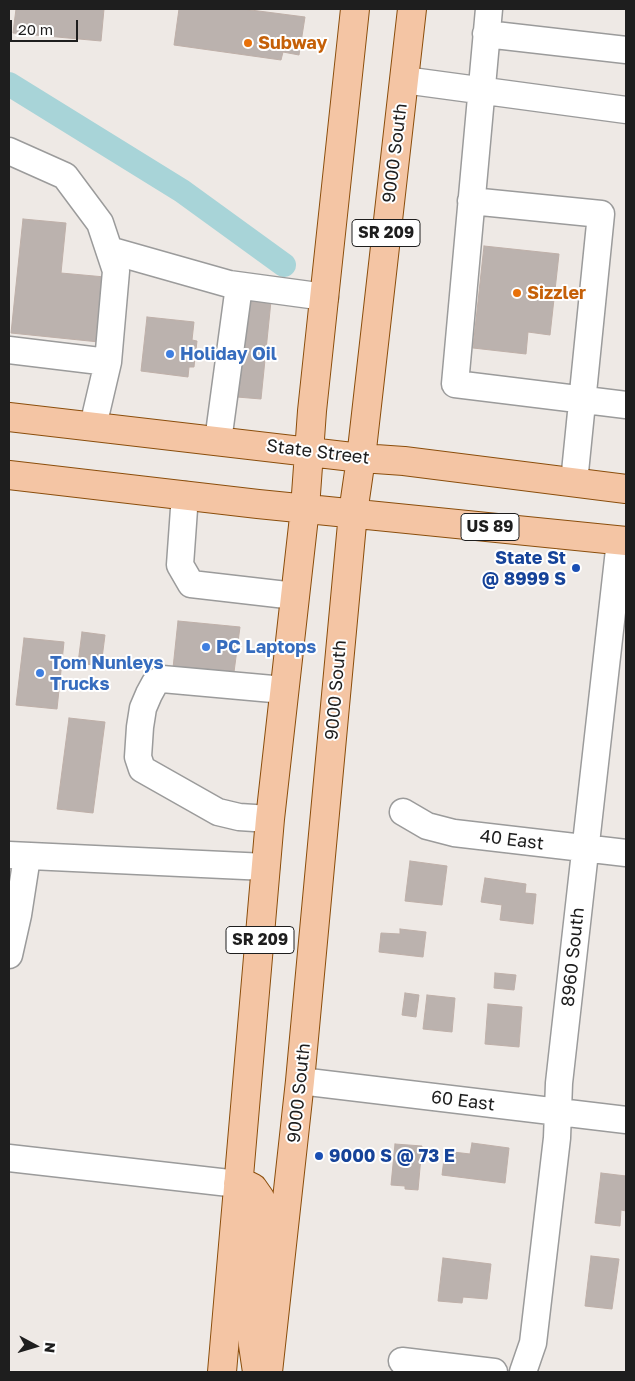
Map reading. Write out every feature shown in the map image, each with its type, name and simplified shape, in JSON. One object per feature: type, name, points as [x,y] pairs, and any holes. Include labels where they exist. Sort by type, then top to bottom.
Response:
[{"type":"main road","name":"SR 209","points":[[222,1372],[270,819],[305,508],[309,451],[355,9]]},
{"type":"main road","name":"9000 South","points":[[268,1372],[300,1081],[353,513],[361,458],[412,9]]},
{"type":"main road","name":"State Street","points":[[9,418],[93,426],[361,458],[404,461],[626,489]]},
{"type":"main road","name":"US 89","points":[[9,474],[185,496],[623,541]]},
{"type":"main road","points":[[238,1184],[253,1188],[262,1204],[252,1316],[253,1345],[257,1372]]},
{"type":"street","points":[[626,50],[487,21],[455,384],[626,405]]},
{"type":"street","points":[[404,80],[626,110]]},
{"type":"street","points":[[9,151],[65,176],[100,223],[116,271],[108,362],[93,426]]},
{"type":"street","points":[[471,201],[601,214],[574,482]]},
{"type":"street","points":[[109,250],[229,284],[325,297]]},
{"type":"street","points":[[218,441],[239,286]]},
{"type":"street","points":[[9,350],[108,362]]},
{"type":"street","points":[[185,496],[180,565],[192,584],[295,596]]},
{"type":"street","name":"8960 South","points":[[523,1372],[533,1343],[557,1138],[557,1112],[585,848],[623,541]]},
{"type":"street","points":[[270,819],[239,817],[218,812],[142,769],[138,757],[140,727],[149,694],[155,683],[162,679],[284,690]]},
{"type":"street","name":"40 East","points":[[403,812],[427,826],[454,833],[626,853]]},
{"type":"street","points":[[9,955],[18,915],[18,856],[266,867]]},
{"type":"street","name":"60 East","points":[[300,1081],[626,1120]]},
{"type":"street","points":[[9,1158],[238,1184]]},
{"type":"street","points":[[402,1361],[494,1372]]},
{"type":"building","points":[[16,9],[104,9],[101,41],[13,33]]},
{"type":"building","points":[[179,9],[243,9],[305,17],[299,55],[283,52],[281,60],[174,45]]},
{"type":"building","points":[[23,219],[66,223],[61,273],[105,277],[99,342],[11,333]]},
{"type":"building","name":"Sizzler","points":[[484,246],[559,254],[550,335],[528,332],[526,354],[473,348]]},
{"type":"building","name":"Holiday Oil","points":[[248,299],[271,301],[261,399],[237,397]]},
{"type":"building","name":"Holiday Oil","points":[[147,317],[194,322],[192,340],[197,341],[194,367],[189,367],[188,377],[141,371]]},
{"type":"building","name":"PC Laptops","points":[[178,621],[240,627],[234,672],[173,668]]},
{"type":"building","points":[[82,632],[105,635],[101,666],[78,663]]},
{"type":"building","name":"Tom Nunleys Trucks","points":[[24,638],[64,642],[57,709],[16,705]]},
{"type":"building","points":[[69,718],[105,722],[93,813],[57,809]]},
{"type":"building","points":[[410,861],[447,866],[442,905],[405,901]]},
{"type":"building","points":[[485,878],[526,884],[525,893],[536,894],[533,924],[500,920],[502,905],[481,902]]},
{"type":"building","points":[[400,929],[426,932],[423,957],[379,952],[381,933],[400,934]]},
{"type":"building","points":[[495,973],[516,975],[514,990],[494,988]]},
{"type":"building","points":[[405,993],[419,995],[416,1017],[402,1015]]},
{"type":"building","points":[[427,995],[455,998],[452,1032],[423,1029]]},
{"type":"building","points":[[488,1004],[522,1007],[519,1047],[485,1044]]},
{"type":"building","points":[[472,1143],[509,1148],[505,1183],[442,1175],[445,1151],[470,1154]]},
{"type":"building","points":[[395,1144],[422,1146],[418,1190],[405,1189],[405,1186],[391,1185]]},
{"type":"building","points":[[601,1173],[626,1176],[626,1211],[621,1210],[620,1226],[595,1223]]},
{"type":"building","points":[[591,1256],[619,1259],[612,1309],[585,1306]]},
{"type":"building","points":[[443,1258],[491,1264],[487,1299],[463,1297],[462,1303],[438,1301]]},
{"type":"waterway","points":[[9,84],[182,191],[284,265]]},
{"type":"place","name":"Subway","points":[[248,43]]},
{"type":"place","name":"Sizzler","points":[[517,293]]},
{"type":"place","name":"Holiday Oil","points":[[170,354]]},
{"type":"place","name":"State St @ 8999 S","points":[[576,568]]},
{"type":"place","name":"PC Laptops","points":[[206,647]]},
{"type":"place","name":"Tom Nunleys Trucks","points":[[40,673]]},
{"type":"place","name":"9000 S @ 73 E","points":[[319,1156]]}]
